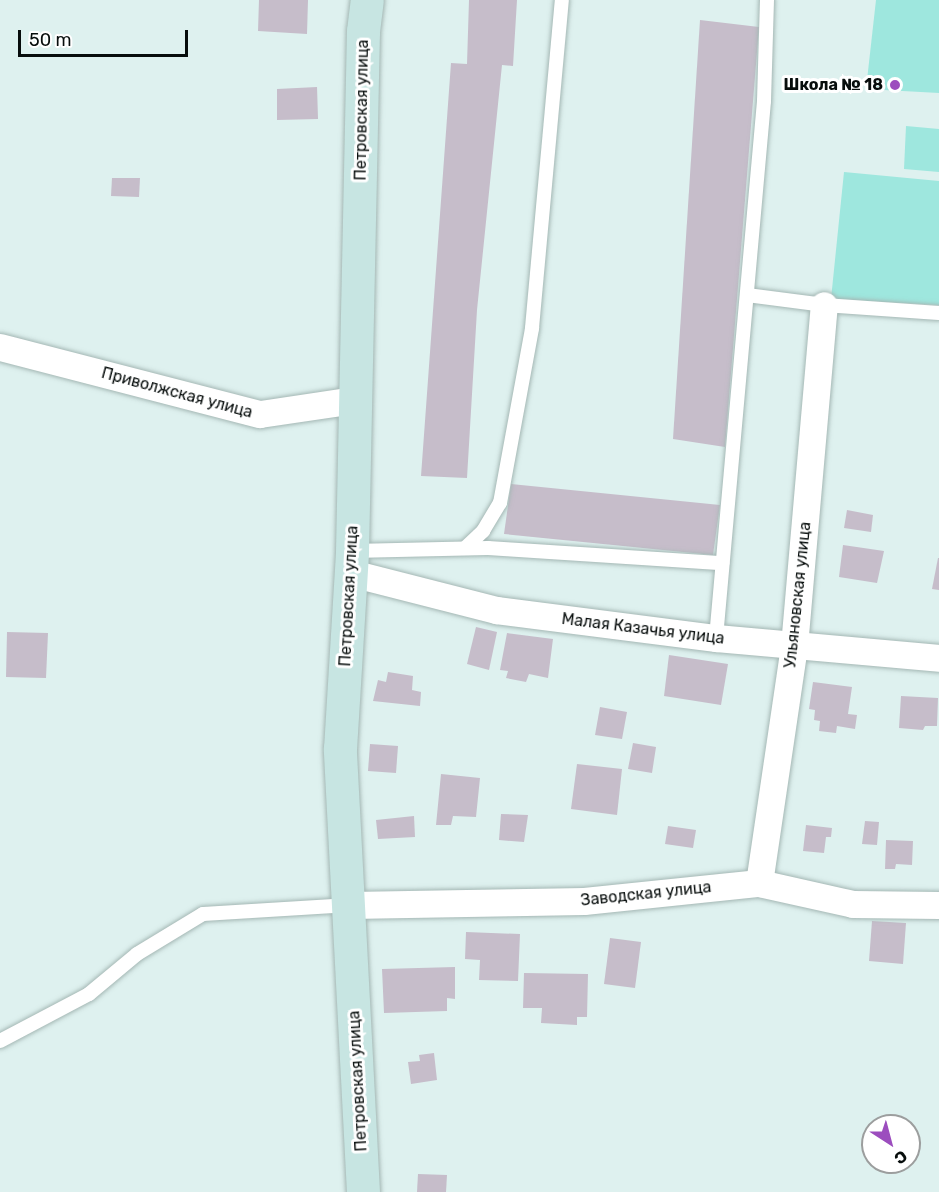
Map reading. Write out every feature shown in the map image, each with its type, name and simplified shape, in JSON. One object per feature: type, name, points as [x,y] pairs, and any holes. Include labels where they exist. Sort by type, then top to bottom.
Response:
[{"type":"street","name":"Петровская улица","points":[[363,1192],[350,905],[340,749],[352,562],[363,31],[368,0]]},
{"type":"street","name":"Ульяновская улица","points":[[759,883],[794,646],[824,305]]},
{"type":"street","name":"Приволжская улица","points":[[0,347],[260,414],[355,400]]},
{"type":"street","name":"Малая Казачья улица","points":[[352,562],[496,610],[716,638],[939,658]]},
{"type":"street","name":"Заводская улица","points":[[350,905],[584,901],[759,883],[853,904],[939,905]]},
{"type":"lane","points":[[465,548],[483,531],[500,503],[532,328],[562,0]]},
{"type":"lane","points":[[716,638],[764,101],[767,0]]},
{"type":"lane","points":[[747,295],[824,305],[939,314]]},
{"type":"lane","points":[[352,562],[465,548],[723,563]]},
{"type":"lane","points":[[0,1041],[89,994],[137,954],[203,914],[350,905]]},
{"type":"shaded area","points":[[876,0],[939,0],[939,93],[866,89]]},
{"type":"shaded area","points":[[906,126],[939,129],[939,172],[904,169]]},
{"type":"shaded area","points":[[844,172],[939,181],[939,305],[831,299]]},
{"type":"building","points":[[259,0],[308,0],[307,34],[258,31]]},
{"type":"building","points":[[469,0],[517,0],[513,66],[502,65],[477,310],[467,478],[421,476],[451,63],[467,64]]},
{"type":"building","points":[[700,20],[759,27],[725,447],[673,439]]},
{"type":"building","points":[[317,87],[318,119],[277,120],[277,89]]},
{"type":"building","points":[[112,178],[140,178],[139,197],[111,196]]},
{"type":"building","points":[[511,484],[720,505],[713,555],[504,534]]},
{"type":"building","points":[[847,510],[873,515],[871,532],[844,528]]},
{"type":"building","points":[[843,545],[884,551],[877,583],[839,577]]},
{"type":"building","points":[[939,558],[939,590],[932,589]]},
{"type":"building","points":[[476,627],[497,632],[489,670],[467,664]]},
{"type":"building","points":[[7,632],[48,633],[46,678],[6,677]]},
{"type":"building","points":[[507,633],[553,639],[548,678],[529,674],[526,682],[506,678],[508,671],[500,670]]},
{"type":"building","points":[[669,655],[728,664],[721,705],[664,696]]},
{"type":"building","points":[[388,672],[413,676],[412,690],[421,692],[420,706],[373,701],[378,680],[386,682]]},
{"type":"building","points":[[813,682],[852,687],[848,714],[857,715],[855,729],[837,726],[836,733],[819,731],[820,721],[814,720],[815,710],[809,709]]},
{"type":"building","points":[[901,696],[938,698],[937,726],[925,726],[923,730],[899,728]]},
{"type":"building","points":[[600,707],[627,712],[622,739],[595,735]]},
{"type":"building","points":[[633,743],[656,747],[652,773],[628,769]]},
{"type":"building","points":[[370,744],[398,746],[396,773],[368,771]]},
{"type":"building","points":[[577,764],[622,769],[617,815],[571,809]]},
{"type":"building","points":[[441,774],[480,778],[476,817],[453,816],[451,825],[436,825]]},
{"type":"building","points":[[501,814],[528,815],[524,842],[499,840]]},
{"type":"building","points":[[414,816],[415,837],[378,839],[376,820]]},
{"type":"building","points":[[865,821],[879,822],[877,845],[862,844]]},
{"type":"building","points":[[806,825],[832,828],[831,837],[826,837],[824,853],[803,851]]},
{"type":"building","points":[[668,826],[696,830],[693,848],[665,844]]},
{"type":"building","points":[[886,840],[913,841],[912,865],[896,864],[895,869],[885,869]]},
{"type":"building","points":[[872,921],[906,923],[903,964],[869,961]]},
{"type":"building","points":[[466,932],[520,934],[518,981],[479,980],[480,960],[465,959]]},
{"type":"building","points":[[610,938],[641,942],[635,988],[604,984]]},
{"type":"building","points":[[455,967],[455,999],[447,998],[447,1011],[384,1013],[382,969]]},
{"type":"building","points":[[524,973],[588,974],[587,1017],[577,1017],[577,1025],[541,1023],[542,1008],[523,1008]]},
{"type":"building","points":[[434,1053],[437,1080],[411,1084],[408,1062],[420,1061],[419,1055]]},
{"type":"building","points":[[418,1174],[447,1175],[446,1192],[417,1192]]},
{"type":"place","name":"Школа № 18","points":[[895,85]]}]
